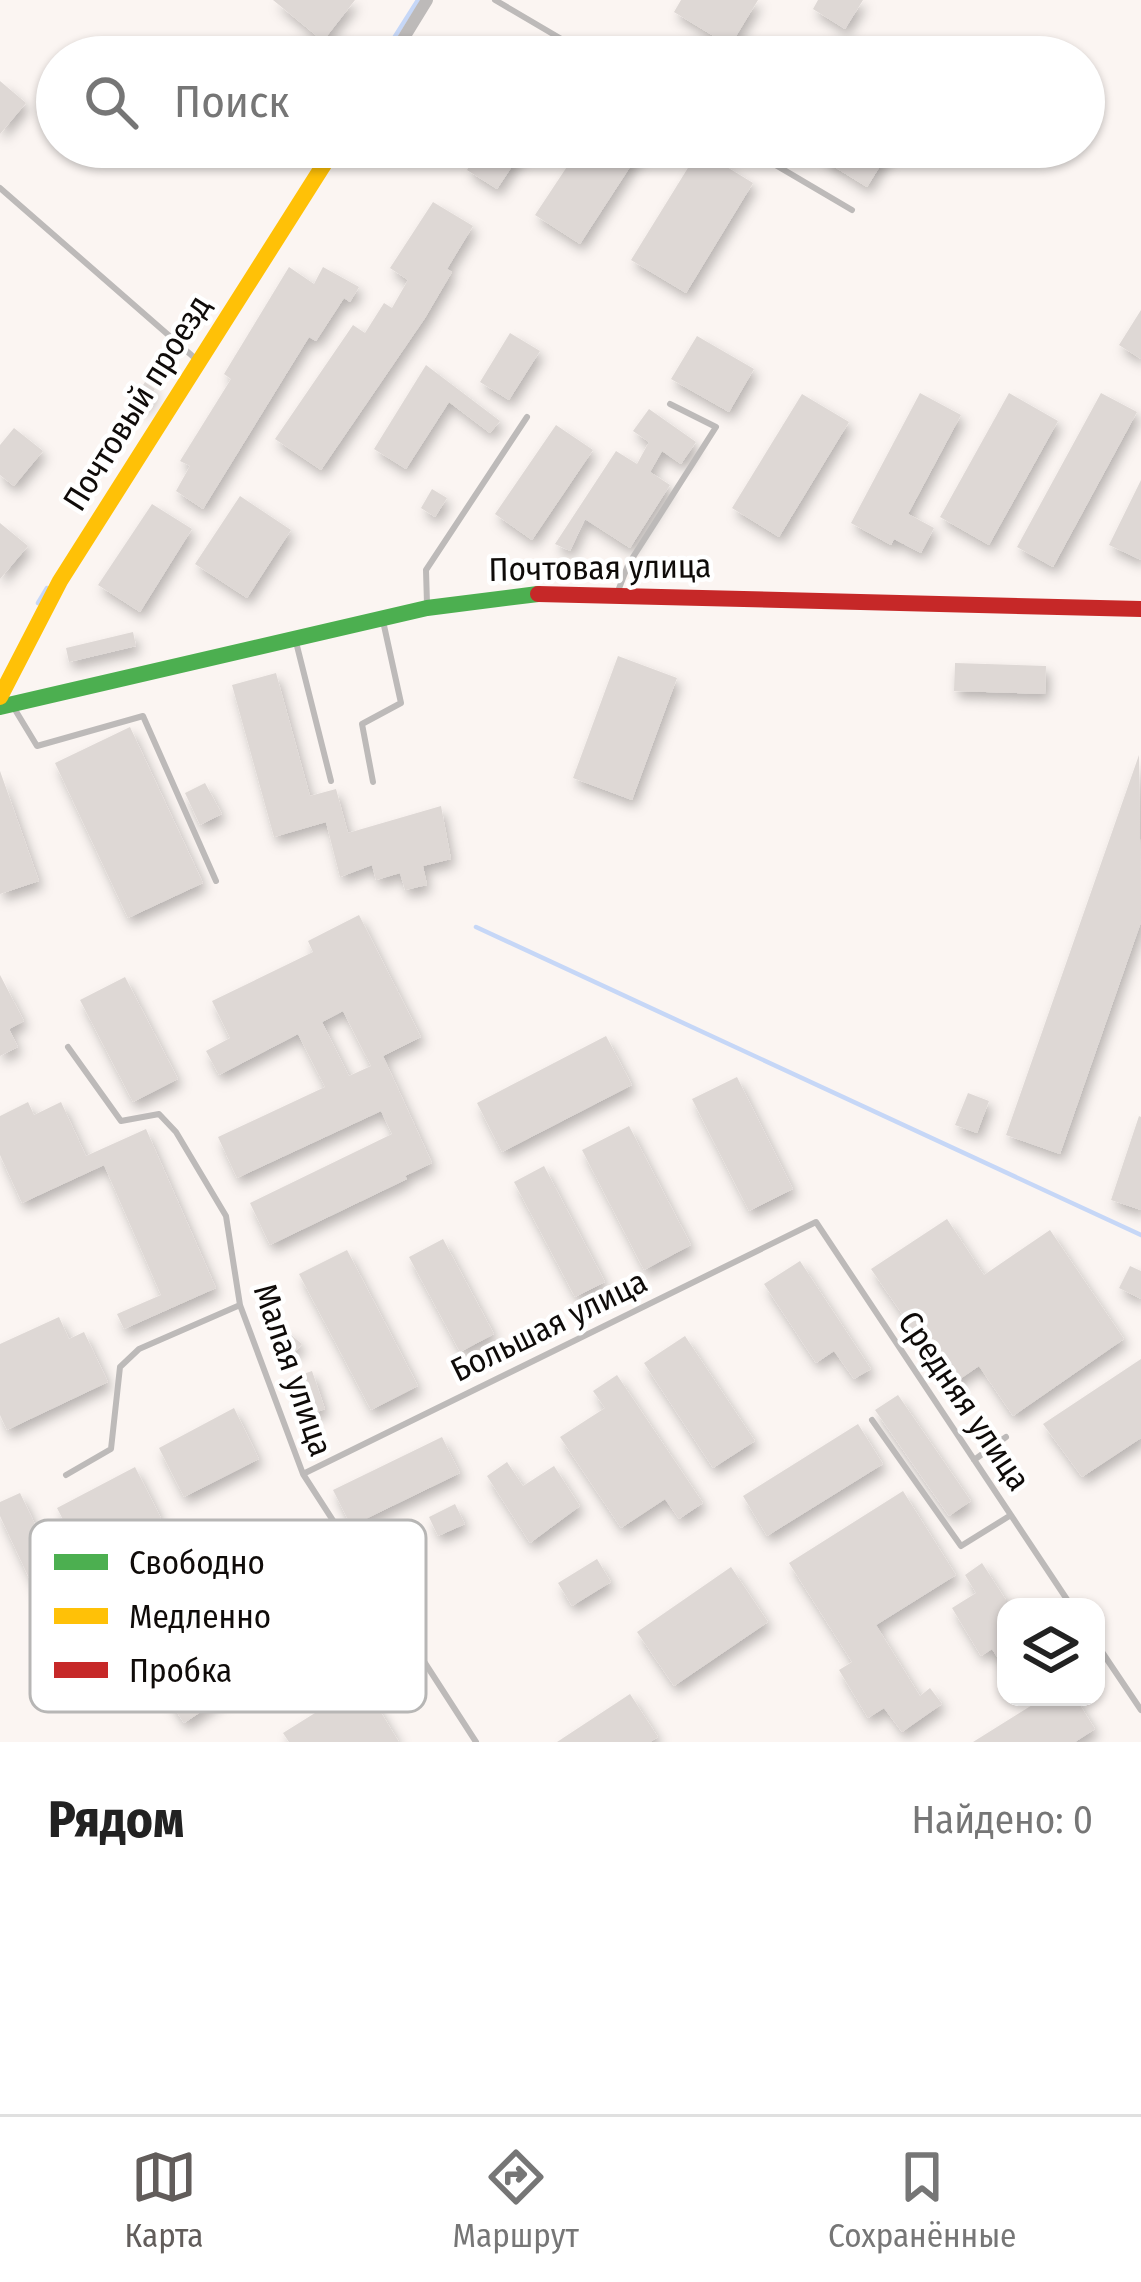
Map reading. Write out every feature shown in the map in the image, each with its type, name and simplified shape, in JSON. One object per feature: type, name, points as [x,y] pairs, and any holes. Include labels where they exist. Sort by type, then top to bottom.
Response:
[{"type":"street","points":[[405,36],[428,0]]},
{"type":"street","name":"Почтовый проезд","points":[[4,703],[60,581],[322,168]]},
{"type":"street","name":"Почтовая улица","points":[[4,703],[427,608],[557,592],[1141,609]]},
{"type":"lane","points":[[495,0],[556,36]]},
{"type":"lane","points":[[781,168],[852,210]]},
{"type":"lane","points":[[0,188],[200,362]]},
{"type":"lane","points":[[618,591],[628,566],[716,427],[670,404]]},
{"type":"lane","points":[[427,608],[426,570],[527,417]]},
{"type":"lane","points":[[373,782],[362,724],[401,703],[382,618]]},
{"type":"lane","points":[[295,638],[331,781]]},
{"type":"lane","points":[[4,703],[37,746],[143,716],[216,880]]},
{"type":"lane","name":"Малая улица","points":[[68,1048],[121,1121],[159,1114],[176,1132],[226,1216],[241,1305],[303,1474],[333,1520]]},
{"type":"lane","name":"Средняя улица","points":[[816,1222],[1066,1598]]},
{"type":"lane","name":"Большая улица","points":[[303,1474],[816,1222]]},
{"type":"lane","points":[[67,1474],[111,1449],[120,1367],[140,1349],[241,1305]]},
{"type":"lane","points":[[872,1420],[961,1546],[1011,1515]]},
{"type":"lane","points":[[974,1460],[1006,1437]]},
{"type":"lane","points":[[1105,1656],[1141,1710]]},
{"type":"lane","name":"Малая улица","points":[[426,1665],[476,1742]]},
{"type":"building","points":[[273,0],[355,0],[327,36],[317,36]]},
{"type":"building","points":[[681,0],[758,0],[736,36],[714,36],[674,12]]},
{"type":"building","points":[[818,0],[863,0],[845,29],[813,9]]},
{"type":"building","points":[[0,81],[26,103],[0,134]]},
{"type":"building","points":[[468,168],[511,168],[497,189]]},
{"type":"building","points":[[566,168],[629,168],[580,244],[535,215]]},
{"type":"building","points":[[688,168],[728,168],[753,183],[686,293],[631,260]]},
{"type":"building","points":[[836,168],[879,168],[867,187]]},
{"type":"building","points":[[433,202],[473,226],[425,318],[321,470],[275,439],[353,325],[365,333],[384,303],[392,308],[408,280],[390,268]]},
{"type":"building","points":[[289,267],[314,284],[323,267],[359,287],[350,302],[344,298],[316,341],[309,337],[203,509],[176,491],[190,466],[180,461],[231,379],[224,374]]},
{"type":"building","points":[[1141,310],[1141,359],[1119,345]]},
{"type":"building","points":[[510,333],[540,351],[509,400],[480,382]]},
{"type":"building","points":[[697,336],[754,369],[729,412],[671,379]]},
{"type":"building","points":[[426,365],[500,421],[490,433],[449,402],[406,469],[374,449]]},
{"type":"building","points":[[145,382],[155,389],[142,409],[132,402]]},
{"type":"building","points":[[920,393],[961,415],[908,514],[934,528],[921,553],[894,539],[891,545],[851,523]]},
{"type":"building","points":[[1009,393],[1058,421],[989,545],[940,517]]},
{"type":"building","points":[[1101,393],[1137,412],[1053,567],[1017,547]]},
{"type":"building","points":[[802,394],[849,422],[779,537],[732,508]]},
{"type":"building","points":[[649,409],[696,442],[681,464],[662,451],[650,472],[670,485],[630,548],[585,519],[570,551],[555,544],[616,451],[637,464],[649,442],[633,431]]},
{"type":"building","points":[[556,425],[593,450],[532,540],[495,514]]},
{"type":"building","points":[[14,428],[43,451],[14,486],[0,475],[0,445]]},
{"type":"building","points":[[1141,480],[1141,560],[1109,545]]},
{"type":"building","points":[[432,489],[447,498],[435,517],[421,508]]},
{"type":"building","points":[[240,496],[291,530],[247,598],[195,564]]},
{"type":"building","points":[[152,504],[192,529],[140,612],[98,585]]},
{"type":"building","points":[[0,523],[28,546],[0,579]]},
{"type":"building","points":[[133,632],[136,646],[69,662],[66,648]]},
{"type":"building","points":[[618,656],[677,678],[632,800],[573,778]]},
{"type":"building","points":[[955,663],[1046,666],[1045,694],[954,691]]},
{"type":"building","points":[[276,673],[310,796],[336,789],[348,833],[441,806],[451,859],[423,866],[427,885],[405,890],[400,873],[376,880],[372,865],[340,877],[326,822],[274,837],[232,685]]},
{"type":"building","points":[[130,727],[203,883],[128,918],[55,763]]},
{"type":"building","points":[[1139,755],[1141,922],[1060,1154],[1006,1135]]},
{"type":"building","points":[[0,771],[39,881],[0,894]]},
{"type":"building","points":[[205,783],[222,814],[200,825],[185,793]]},
{"type":"building","points":[[359,915],[421,1037],[383,1056],[432,1163],[270,1245],[250,1203],[392,1134],[381,1111],[237,1178],[218,1137],[325,1087],[298,1034],[219,1075],[206,1051],[230,1038],[212,1001],[313,952],[308,941]],"holes":[[[343,1011],[371,1066],[349,1076],[322,1022]]]},
{"type":"building","points":[[0,975],[24,1021],[9,1029],[18,1047],[0,1056]]},
{"type":"building","points":[[125,977],[178,1079],[133,1102],[80,1000]]},
{"type":"building","points":[[606,1036],[632,1085],[502,1152],[477,1103]]},
{"type":"building","points":[[737,1077],[793,1189],[749,1211],[692,1099]]},
{"type":"building","points":[[968,1093],[989,1101],[977,1133],[955,1125]]},
{"type":"building","points":[[28,1102],[34,1115],[61,1102],[86,1156],[146,1129],[216,1288],[124,1329],[117,1314],[161,1295],[104,1165],[22,1203],[0,1155],[0,1116]]},
{"type":"building","points":[[1141,1117],[1141,1210],[1111,1200]]},
{"type":"building","points":[[629,1126],[691,1245],[644,1270],[582,1150]]},
{"type":"building","points":[[544,1166],[605,1282],[575,1297],[514,1182]]},
{"type":"building","points":[[947,1219],[984,1275],[1050,1230],[1124,1339],[1013,1416],[979,1366],[951,1385],[871,1269]]},
{"type":"building","points":[[443,1239],[494,1334],[460,1352],[409,1257]]},
{"type":"building","points":[[347,1250],[418,1386],[371,1410],[299,1274]]},
{"type":"building","points":[[800,1261],[871,1369],[854,1379],[834,1351],[816,1363],[764,1284]]},
{"type":"building","points":[[1130,1266],[1141,1271],[1141,1299],[1119,1288]]},
{"type":"building","points":[[59,1317],[69,1339],[84,1332],[108,1382],[7,1430],[0,1415],[0,1344]]},
{"type":"building","points":[[285,1330],[302,1344],[293,1354],[276,1340]]},
{"type":"building","points":[[685,1336],[755,1441],[713,1468],[644,1363]]},
{"type":"building","points":[[1141,1359],[1141,1438],[1082,1477],[1043,1424]]},
{"type":"building","points":[[312,1371],[325,1409],[306,1416],[292,1378]]},
{"type":"building","points":[[617,1375],[703,1503],[679,1519],[665,1499],[621,1528],[560,1437],[605,1408],[593,1391]]},
{"type":"building","points":[[898,1395],[971,1501],[949,1516],[875,1410]]},
{"type":"building","points":[[234,1408],[259,1459],[184,1497],[159,1448]]},
{"type":"building","points":[[858,1424],[883,1464],[767,1536],[743,1496]]},
{"type":"building","points":[[442,1437],[460,1473],[363,1520],[348,1520],[333,1490]]},
{"type":"building","points":[[507,1462],[523,1486],[554,1466],[580,1506],[530,1543],[487,1476]]},
{"type":"building","points":[[135,1467],[161,1518],[63,1520],[57,1508]]},
{"type":"building","points":[[903,1491],[956,1575],[876,1625],[920,1696],[930,1688],[942,1704],[902,1732],[884,1708],[868,1718],[839,1670],[852,1662],[789,1563]]},
{"type":"building","points":[[20,1493],[33,1520],[30,1580],[0,1516],[0,1502]]},
{"type":"building","points":[[455,1504],[465,1524],[438,1536],[429,1517]]},
{"type":"building","points":[[597,1559],[611,1582],[572,1606],[558,1583]]},
{"type":"building","points":[[982,1563],[1005,1598],[997,1598],[997,1657],[992,1649],[981,1656],[952,1608],[976,1593],[965,1575]]},
{"type":"building","points":[[731,1567],[768,1622],[674,1686],[637,1632]]},
{"type":"building","points":[[630,1694],[658,1737],[650,1742],[557,1742]]},
{"type":"building","points":[[1031,1706],[1081,1706],[1095,1729],[1075,1742],[973,1742]]},
{"type":"building","points":[[177,1712],[201,1712],[184,1723]]},
{"type":"building","points":[[317,1712],[381,1712],[399,1742],[289,1742],[283,1733]]},
{"type":"waterway","points":[[395,36],[418,0]]},
{"type":"waterway","points":[[38,603],[47,588]]},
{"type":"waterway","points":[[476,927],[1141,1235]]},
{"type":"traffic: fast","points":[[0,707],[427,608],[538,594]]},
{"type":"traffic: slow","points":[[0,697],[60,581],[322,168]]},
{"type":"traffic: jam","points":[[538,594],[1141,609]]}]
